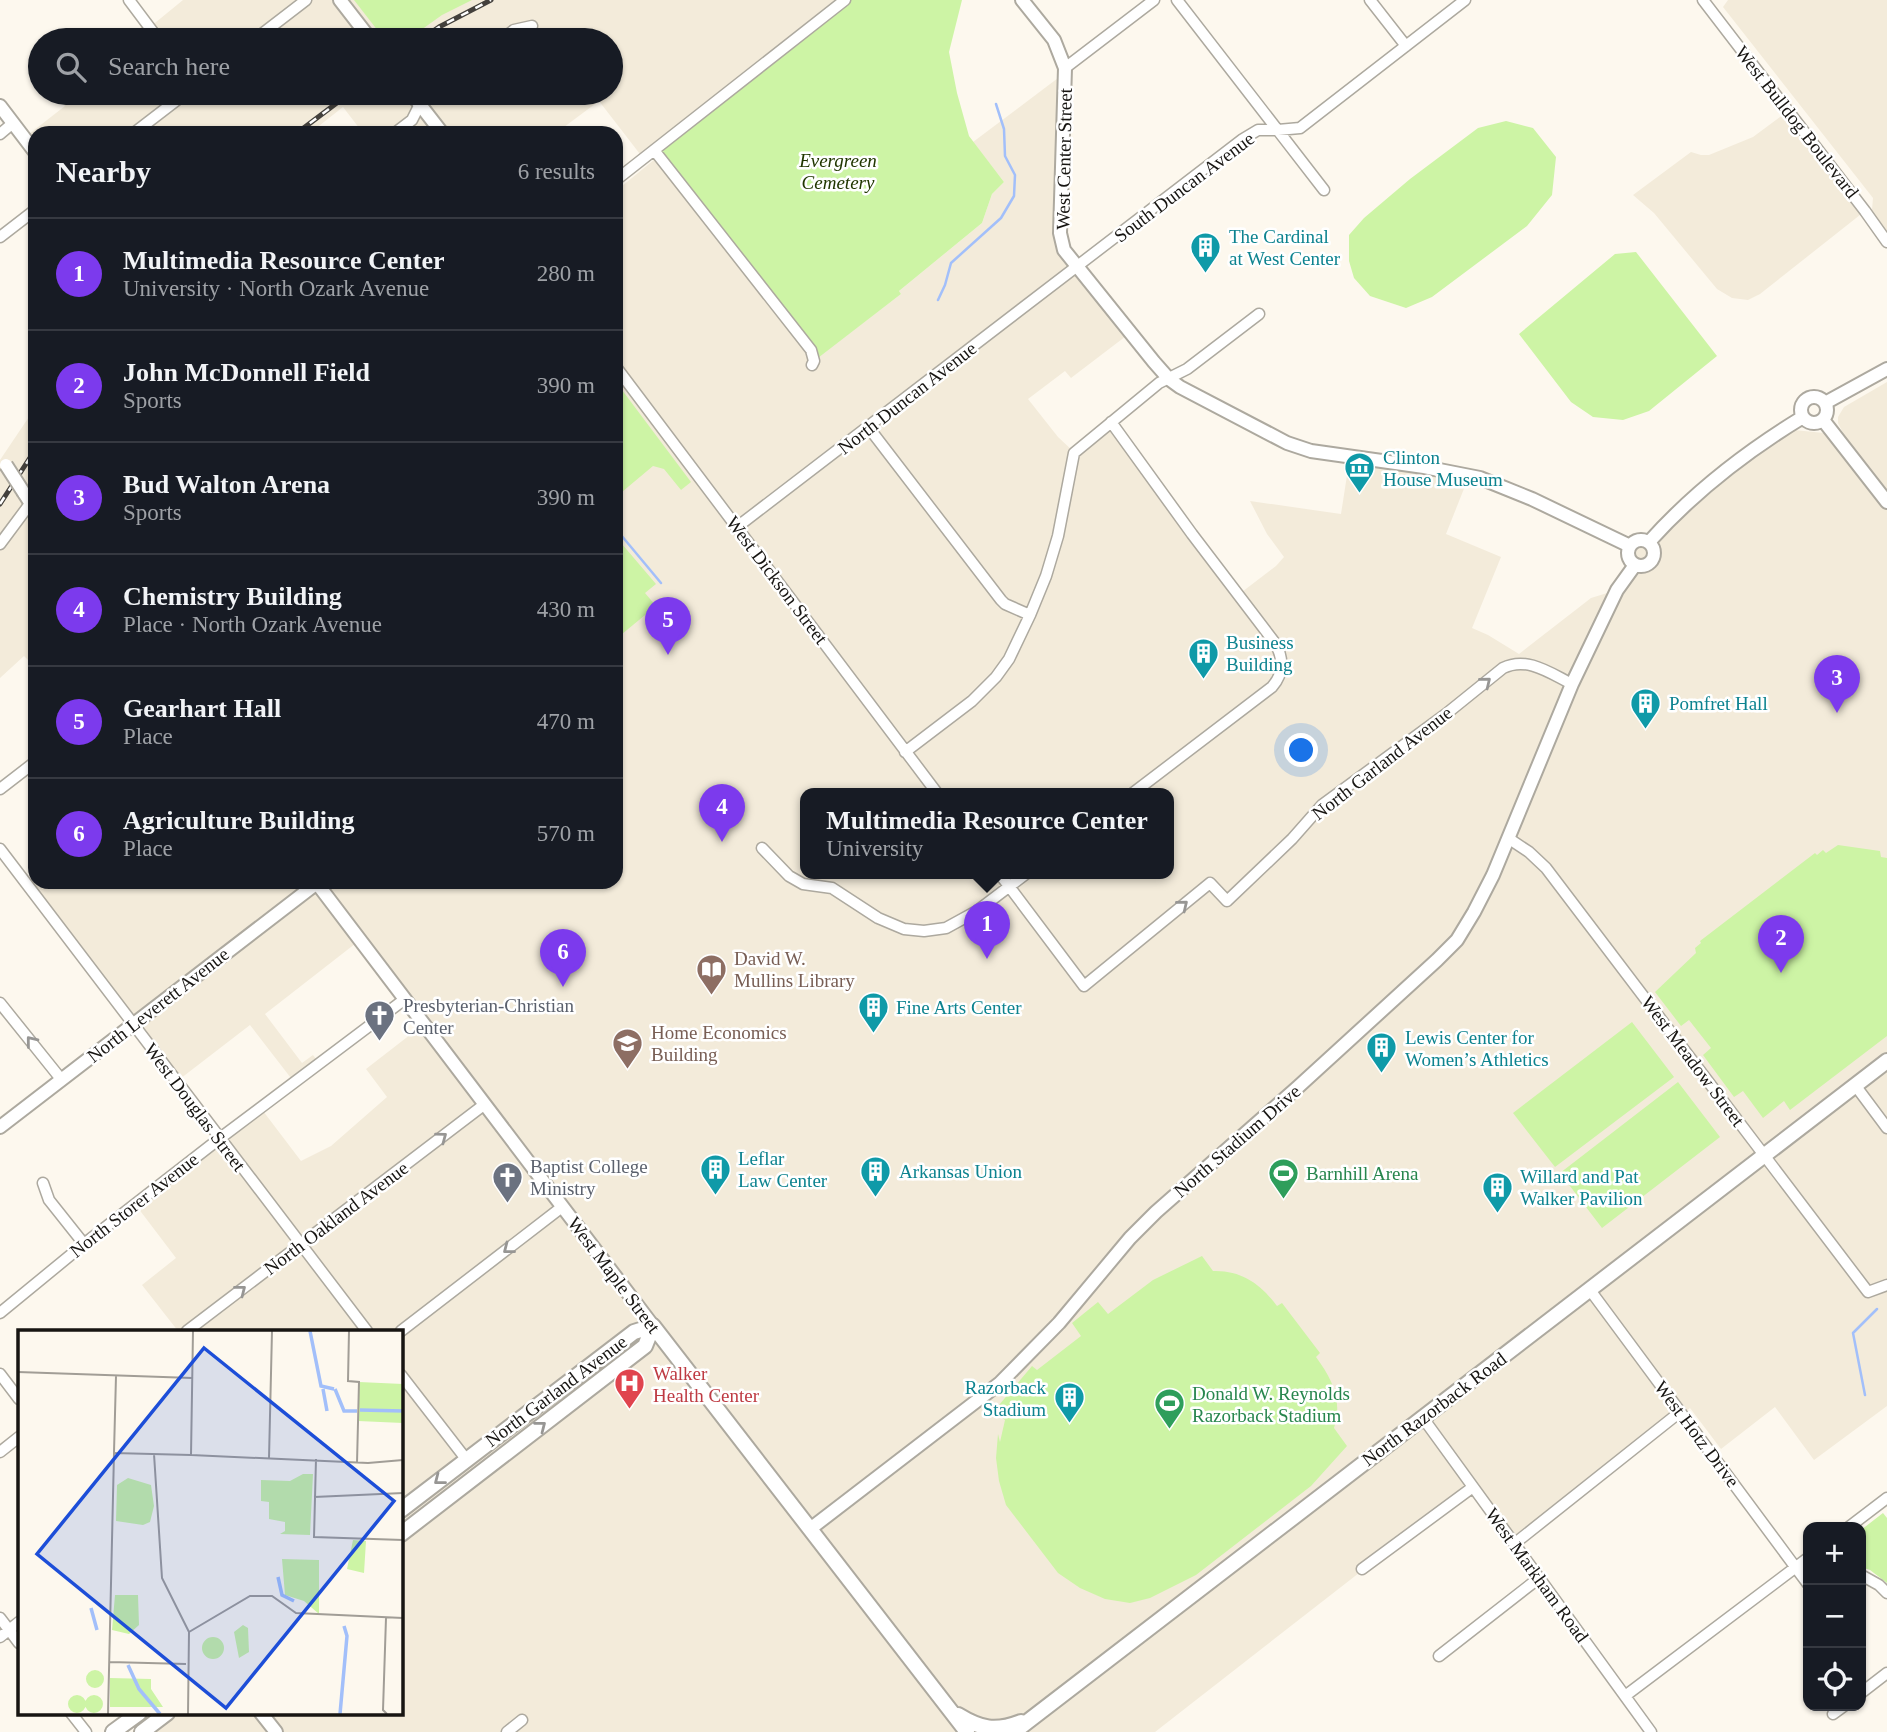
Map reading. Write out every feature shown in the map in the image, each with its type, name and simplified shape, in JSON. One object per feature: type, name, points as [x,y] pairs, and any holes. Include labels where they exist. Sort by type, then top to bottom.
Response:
[{"type":"main road","name":"North Razorback Road","points":[[1014,1732],[1887,1061]]},
{"type":"main road","name":"West Maple Street","points":[[653,1326],[967,1732]]},
{"type":"main road","name":"North Garland Avenue","points":[[402,1509],[634,1332],[653,1326]]},
{"type":"main road","name":"North Garland Avenue","points":[[402,1533],[645,1346],[653,1326]]},
{"type":"main road","points":[[950,1710],[983,1728],[998,1729],[1035,1716]]},
{"type":"main road","points":[[113,1732],[138,1714]]},
{"type":"main road","points":[[142,1732],[166,1714]]},
{"type":"street","points":[[129,0],[150,28]]},
{"type":"street","points":[[270,28],[306,0]]},
{"type":"street","points":[[340,0],[362,28]]},
{"type":"street","points":[[623,174],[845,0]]},
{"type":"street","name":"West Center Street","points":[[1022,0],[1054,40],[1065,68],[1060,233],[1064,250],[1169,379],[1287,443],[1311,451],[1480,478],[1532,499],[1630,546]]},
{"type":"street","points":[[1065,68],[1154,0]]},
{"type":"street","points":[[1177,0],[1324,190]]},
{"type":"street","points":[[1370,0],[1406,46]]},
{"type":"street","name":"South Duncan Avenue","points":[[1077,267],[1243,139],[1258,130],[1300,128],[1465,0]]},
{"type":"street","name":"West Bulldog Boulevard","points":[[1705,1],[1887,242]]},
{"type":"street","points":[[523,28],[532,26]]},
{"type":"street","points":[[143,126],[170,105]]},
{"type":"street","points":[[404,126],[412,120],[420,105]]},
{"type":"street","points":[[421,105],[437,126]]},
{"type":"street","points":[[0,106],[28,143]]},
{"type":"street","points":[[0,134],[13,123]]},
{"type":"street","points":[[654,150],[811,350],[814,360],[812,365]]},
{"type":"street","points":[[0,237],[28,215]]},
{"type":"street","name":"North Duncan Avenue","points":[[737,527],[1077,267]]},
{"type":"street","points":[[905,752],[972,701],[996,677],[1009,659],[1046,576],[1058,536],[1074,453],[1159,383],[1187,369],[1259,314]]},
{"type":"street","points":[[1825,403],[1887,369]]},
{"type":"street","name":"West Dickson Street","points":[[623,376],[933,788]]},
{"type":"street","points":[[1809,397],[1815,397],[1825,403],[1827,412],[1823,420],[1814,424],[1803,417],[1801,406],[1809,397]]},
{"type":"street","points":[[1649,542],[1669,520],[1734,465],[1803,417]]},
{"type":"street","points":[[1823,420],[1887,502]]},
{"type":"street","points":[[1111,422],[1279,651],[1282,668],[1272,687],[1140,788]]},
{"type":"street","points":[[869,428],[1001,600],[1030,615]]},
{"type":"street","points":[[3,460],[28,497]]},
{"type":"street","points":[[0,544],[28,505]]},
{"type":"street","points":[[1639,540],[1649,542],[1655,551],[1653,561],[1645,567],[1635,565],[1628,557],[1630,546],[1639,540]]},
{"type":"street","name":"North Stadium Drive","points":[[810,1529],[1000,1383],[1059,1323],[1130,1238],[1156,1212],[1298,1087],[1457,940],[1493,875],[1572,684],[1617,590],[1635,565]]},
{"type":"street","name":"North Garland Avenue","points":[[1009,887],[1084,986],[1210,883],[1227,901],[1292,839],[1322,805],[1447,714],[1503,668],[1511,664],[1533,665],[1572,684]]},
{"type":"street","points":[[0,789],[28,767]]},
{"type":"street","name":"West Meadow Street","points":[[1508,838],[1546,868],[1868,1292],[1887,1285]]},
{"type":"street","points":[[762,848],[789,876],[803,884],[832,888],[878,918],[904,929],[924,931],[946,928],[977,911],[1019,879]]},
{"type":"street","name":"West Douglas Street","points":[[0,849],[28,886]]},
{"type":"street","points":[[1003,879],[1009,887]]},
{"type":"street","name":"West Douglas Street","points":[[30,889],[366,1330]]},
{"type":"street","name":"North Leverett Avenue","points":[[0,1127],[308,889]]},
{"type":"street","name":"West Maple Street","points":[[321,889],[653,1326]]},
{"type":"street","name":"North Storer Avenue","points":[[0,1313],[219,1139],[405,999]]},
{"type":"street","points":[[0,1003],[61,1079]]},
{"type":"street","points":[[1855,1085],[1887,1128]]},
{"type":"street","name":"North Oakland Avenue","points":[[188,1330],[485,1104]]},
{"type":"street","points":[[43,1183],[49,1200],[84,1244]]},
{"type":"street","points":[[402,1330],[562,1207]]},
{"type":"street","name":"West Hotz Drive","points":[[1590,1290],[1803,1577]]},
{"type":"street","points":[[0,1374],[18,1398]]},
{"type":"street","points":[[402,1377],[466,1459]]},
{"type":"street","points":[[1514,1544],[1680,1412]]},
{"type":"street","name":"West Markham Road","points":[[1423,1418],[1651,1732]]},
{"type":"street","points":[[0,1452],[18,1438]]},
{"type":"street","points":[[1362,1569],[1473,1487]]},
{"type":"street","points":[[1856,1522],[1887,1498]]},
{"type":"street","points":[[1625,1696],[1803,1562]]},
{"type":"street","points":[[1796,1568],[1803,1569]]},
{"type":"street","points":[[1439,1656],[1539,1578]]},
{"type":"street","points":[[1866,1578],[1887,1593]]},
{"type":"street","points":[[0,1618],[18,1642]]},
{"type":"street","points":[[0,1637],[18,1623]]},
{"type":"street","points":[[1866,1689],[1887,1673]]},
{"type":"street","points":[[72,1714],[86,1732]]},
{"type":"street","points":[[262,1714],[276,1732]]},
{"type":"street","points":[[507,1732],[522,1720]]},
{"type":"shaded area","points":[[183,0],[845,0],[643,158],[623,132],[623,126],[618,126],[602,105],[623,105],[623,28],[140,28],[146,23],[150,27]]},
{"type":"shaded area","points":[[1728,0],[1887,0],[1887,232],[1872,210],[1873,198],[1723,7]]},
{"type":"shaded area","points":[[1066,72],[1064,250],[1130,333],[1071,378],[1065,371],[1028,399],[1058,437],[1074,452],[1111,422],[1238,595],[1284,557],[1267,534],[1250,501],[1341,514],[1350,456],[1469,476],[1446,534],[1501,557],[1472,628],[1519,654],[1591,598],[1617,590],[1631,562],[1628,557],[1630,546],[1639,540],[1649,542],[1784,429],[1844,435],[1838,417],[1844,407],[1887,382],[1887,1406],[1814,1460],[1775,1407],[1721,1449],[1690,1408],[1514,1544],[1473,1487],[1362,1569],[1155,1732],[142,1732],[166,1714],[402,1714],[402,1330],[177,1330],[142,1285],[176,1258],[135,1204],[260,1107],[301,1161],[331,1146],[387,1097],[366,1069],[424,1024],[360,940],[265,1014],[302,1063],[313,1055],[319,1063],[294,1082],[250,1025],[176,1082],[31,889],[623,889],[623,185],[655,159],[814,360],[901,294],[899,291],[982,223],[992,194],[1004,182],[973,142]]},
{"type":"shaded area","points":[[594,105],[565,126],[358,126],[343,107],[319,126],[39,126],[65,106]]},
{"type":"shaded area","points":[[1788,111],[1865,211],[1760,294],[1748,300],[1732,298],[1717,289],[1654,213],[1633,195],[1691,152],[1709,155],[1753,137]]},
{"type":"shaded area","points":[[28,418],[28,660],[24,656],[0,678],[0,460]]},
{"type":"green space","points":[[354,0],[472,0],[424,28],[376,28]]},
{"type":"green space","name":"Evergreen Cemetery","points":[[845,0],[962,0],[949,52],[957,93],[969,136],[1004,182],[992,194],[982,223],[899,291],[901,294],[814,361],[654,150]]},
{"type":"green space","points":[[1506,121],[1533,128],[1556,157],[1552,195],[1527,226],[1432,297],[1406,308],[1370,296],[1354,278],[1349,261],[1349,235],[1364,218],[1410,179],[1478,128]]},
{"type":"green space","points":[[1636,252],[1717,356],[1649,411],[1623,420],[1593,417],[1571,402],[1519,334],[1615,254]]},
{"type":"green space","points":[[623,391],[691,482],[681,490],[664,469],[653,466],[623,491]]},
{"type":"green space","points":[[623,545],[656,584],[645,593],[656,606],[623,633]]},
{"type":"green space","points":[[1838,845],[1880,851],[1881,857],[1887,858],[1887,1036],[1790,1110],[1784,1101],[1763,1118],[1743,1091],[1734,1097],[1703,1055],[1711,1048],[1689,1020],[1681,1026],[1655,992],[1696,953],[1695,948],[1700,941],[1815,853],[1817,855],[1823,850],[1826,853]]},
{"type":"green space","points":[[1632,1022],[1674,1077],[1555,1167],[1513,1113]]},
{"type":"green space","points":[[1678,1082],[1720,1137],[1602,1228],[1560,1173]]},
{"type":"green space","name":"Donald W. Reynolds Razorback Stadium","points":[[1202,1256],[1213,1271],[1241,1276],[1257,1285],[1277,1306],[1282,1303],[1320,1353],[1316,1357],[1327,1373],[1336,1399],[1334,1428],[1347,1446],[1311,1486],[1196,1575],[1150,1598],[1130,1603],[1105,1599],[1080,1588],[1058,1573],[1006,1505],[996,1458],[998,1434],[1000,1442],[1005,1420],[994,1411],[1032,1366],[1037,1370],[1081,1336],[1072,1323],[1098,1302],[1108,1314],[1153,1280]]},
{"type":"green space","points":[[1883,1513],[1887,1518],[1887,1583],[1866,1569],[1866,1526]]},
{"type":"waterway","points":[[938,300],[951,263],[1001,218],[1014,196],[1015,175],[1005,156],[1004,129],[996,104]]},
{"type":"waterway","points":[[623,537],[661,583]]},
{"type":"waterway","points":[[1865,1395],[1853,1333],[1877,1309]]},
{"type":"railway","points":[[438,28],[491,0]]},
{"type":"railway","points":[[306,126],[334,105]]},
{"type":"railway","points":[[0,504],[28,461]]},
{"type":"place","name":"The Cardinal at West Center","points":[[1206,274]]},
{"type":"place","name":"Clinton House Museum","points":[[1360,495]]},
{"type":"place","name":"Gearhart Hall","points":[[668,655]]},
{"type":"place","name":"Business Building","points":[[1203,680]]},
{"type":"place","name":"Bud Walton Arena","points":[[1837,713]]},
{"type":"place","name":"Pomfret Hall","points":[[1646,730]]},
{"type":"place","name":"Chemistry Building","points":[[722,842]]},
{"type":"place","name":"Multimedia Resource Center","points":[[987,959]]},
{"type":"place","name":"John McDonnell Field","points":[[1781,973]]},
{"type":"place","name":"Agriculture Building","points":[[563,987]]},
{"type":"place","name":"David W. Mullins Library","points":[[711,996]]},
{"type":"place","name":"Fine Arts Center","points":[[873,1034]]},
{"type":"place","name":"Presbyterian-Christian Center","points":[[380,1043]]},
{"type":"place","name":"Home Economics Building","points":[[628,1070]]},
{"type":"place","name":"Lewis Center for Women’s Athletics","points":[[1382,1075]]},
{"type":"place","name":"Leflar Law Center","points":[[715,1196]]},
{"type":"place","name":"Arkansas Union","points":[[876,1198]]},
{"type":"place","name":"Barnhill Arena","points":[[1283,1200]]},
{"type":"place","name":"Baptist College Ministry","points":[[507,1204]]},
{"type":"place","name":"Willard and Pat Walker Pavilion","points":[[1497,1214]]},
{"type":"place","name":"Walker Health Center","points":[[630,1411]]},
{"type":"place","name":"Razorback Stadium","points":[[1069,1425]]},
{"type":"place","name":"Donald W. Reynolds Razorback Stadium","points":[[1169,1431]]}]
